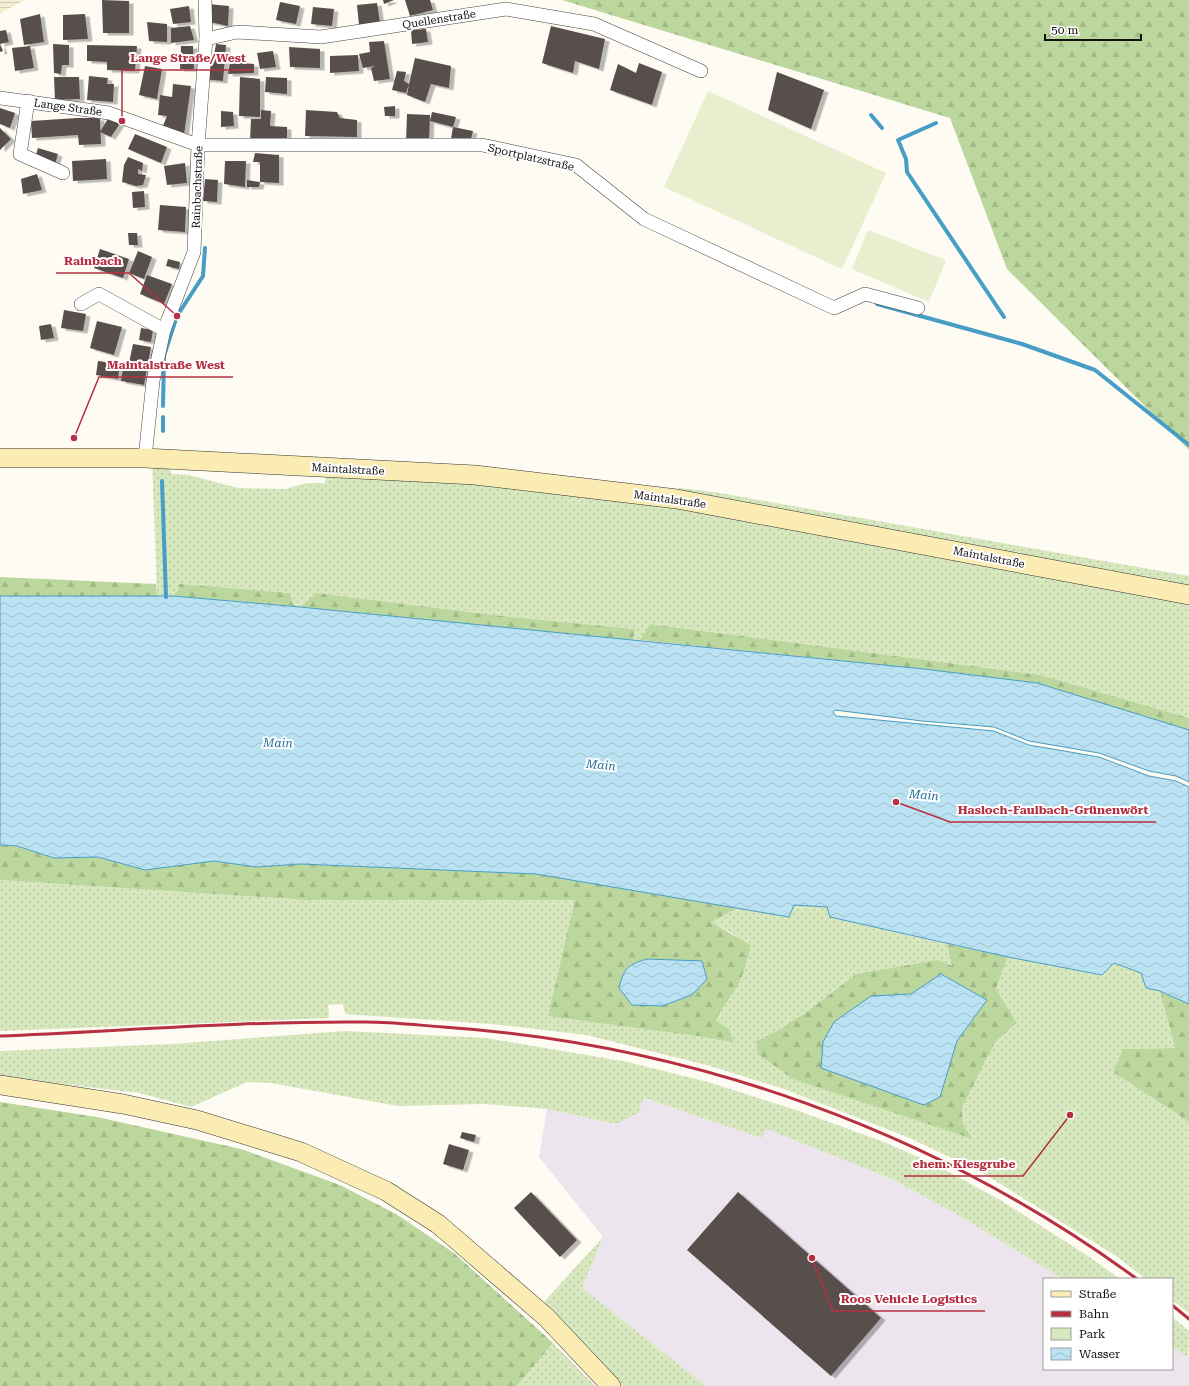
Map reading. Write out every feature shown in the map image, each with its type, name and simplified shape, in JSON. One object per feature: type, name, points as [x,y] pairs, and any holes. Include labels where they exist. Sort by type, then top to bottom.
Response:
[{"type":"main road","name":"Maintalstraße","points":[[0,458],[145,458],[475,475],[677,499],[1189,595]]},
{"type":"main road","points":[[0,1086],[123,1104],[197,1120],[301,1152],[386,1191],[438,1224],[547,1318],[611,1386]]},
{"type":"street","points":[[205,0],[206,39]]},
{"type":"street","name":"Quellenstraße","points":[[206,39],[237,32],[321,37],[506,9],[594,24],[701,71]]},
{"type":"street","name":"Rainbachstraße","points":[[145,458],[153,381],[164,330],[194,252],[198,145],[206,39]]},
{"type":"street","name":"Lange Straße","points":[[0,98],[109,112],[198,145]]},
{"type":"street","name":"Lange Straße","points":[[28,101],[20,154],[63,173]]},
{"type":"street","name":"Sportplatzstraße","points":[[198,145],[482,145],[576,165],[644,219],[834,308],[865,294],[918,308]]},
{"type":"street","points":[[81,304],[99,294],[164,330]]},
{"type":"shaded area","points":[[0,0],[25,0],[0,13]]},
{"type":"shaded area","points":[[644,1098],[760,1138],[767,1128],[892,1179],[953,1212],[1061,1278],[1043,1278],[1043,1370],[1173,1370],[1173,1348],[1189,1357],[1189,1386],[706,1386],[582,1288],[603,1237],[539,1157],[547,1109],[616,1124]]},
{"type":"green space","points":[[562,0],[1189,0],[1189,450],[1007,269],[950,118]]},
{"type":"green space","points":[[708,91],[886,173],[842,269],[664,187]]},
{"type":"green space","points":[[868,230],[946,260],[929,302],[852,269]]},
{"type":"green space","points":[[152,458],[170,459],[171,474],[189,475],[238,488],[285,489],[307,483],[325,483],[328,468],[677,499],[679,488],[714,492],[1189,576],[1189,718],[1041,675],[651,624],[640,640],[633,640],[635,629],[494,615],[316,593],[300,607],[294,606],[290,593],[179,585],[179,589],[173,596],[157,596]]},
{"type":"green space","points":[[0,577],[156,584],[157,596],[0,596]]},
{"type":"green space","points":[[179,584],[290,593],[294,606],[173,596],[179,589]]},
{"type":"green space","points":[[316,593],[494,615],[635,629],[633,640],[300,607]]},
{"type":"green space","points":[[650,624],[1041,675],[1189,718],[1189,730],[1037,683],[924,669],[640,640]]},
{"type":"green space","points":[[0,845],[17,846],[54,858],[98,857],[145,870],[214,861],[256,867],[301,864],[537,874],[738,908],[711,922],[750,945],[748,956],[739,982],[720,1011],[716,1021],[729,1029],[734,1043],[698,1036],[548,1016],[575,900],[306,900],[0,880]],"holes":[[[702,961],[707,979],[692,995]]]},
{"type":"green space","points":[[0,880],[306,900],[575,900],[698,1036],[733,1043],[716,1021],[720,1008],[737,986],[735,935],[711,922],[738,908],[789,917],[794,905],[829,907],[831,917],[947,944],[952,966],[856,974],[808,1011],[773,1033],[756,1041],[973,1138],[963,1124],[962,1108],[995,1042],[1017,1023],[996,989],[1008,957],[1101,975],[1114,963],[1141,973],[1146,988],[1160,991],[1175,1048],[1123,1049],[1113,1072],[1189,1122],[1189,1313],[1173,1301],[1173,1278],[1145,1278],[1116,1256],[986,1175],[912,1139],[784,1089],[710,1066],[586,1035],[492,1024],[345,1014],[343,1004],[328,1005],[329,1018],[0,1031]]},
{"type":"green space","points":[[947,944],[1008,957],[996,989],[1017,1023],[995,1042],[962,1108],[963,1124],[973,1139],[793,1079],[758,1054],[756,1041],[773,1033],[808,1011],[856,974],[938,960],[952,966]],"holes":[[[941,974],[987,1000],[957,1041],[940,1097],[871,996],[911,994]]]},
{"type":"green space","points":[[1160,991],[1189,1004],[1189,1122],[1113,1072],[1123,1049],[1175,1048]]},
{"type":"green space","points":[[346,1031],[486,1038],[628,1062],[708,1082],[796,1110],[884,1142],[936,1165],[1002,1201],[1088,1256],[1119,1278],[1061,1278],[953,1212],[892,1179],[767,1129],[761,1138],[644,1098],[638,1113],[616,1124],[547,1109],[485,1104],[398,1106],[271,1083],[247,1082],[191,1107],[139,1093],[0,1077],[0,1051],[171,1044]]},
{"type":"green space","points":[[0,1102],[97,1117],[241,1149],[340,1185],[396,1214],[454,1253],[553,1343],[517,1386],[0,1386]]},
{"type":"green space","points":[[603,1237],[582,1288],[706,1386],[622,1386],[543,1303]]},
{"type":"green space","points":[[1173,1318],[1189,1331],[1188,1357],[1173,1348]]},
{"type":"green space","points":[[553,1343],[595,1386],[517,1386]]},
{"type":"water","name":"Main","points":[[0,596],[173,596],[300,607],[924,669],[1037,683],[1189,730],[1189,782],[1176,776],[1149,771],[1099,753],[1029,741],[994,727],[922,721],[835,710],[833,712],[836,716],[994,731],[1029,745],[1099,757],[1149,776],[1176,781],[1189,787],[1189,1004],[1160,991],[1146,988],[1141,973],[1114,963],[1102,975],[1008,957],[830,917],[827,907],[794,905],[789,917],[536,874],[301,864],[256,867],[214,861],[145,870],[98,857],[54,858],[17,846],[0,845]]},
{"type":"water","points":[[647,959],[702,961],[707,979],[692,995],[662,1006],[632,1005],[619,988],[621,981],[625,971],[631,965]]},
{"type":"water","points":[[941,974],[987,1000],[957,1041],[940,1097],[924,1105],[821,1068],[823,1042],[834,1022],[871,996],[911,994]]},
{"type":"building","points":[[102,0],[129,1],[129,33],[103,33]]},
{"type":"building","points":[[383,0],[394,0],[384,4]]},
{"type":"building","points":[[405,0],[430,0],[433,10],[410,16]]},
{"type":"building","points":[[280,2],[300,6],[296,24],[276,20]]},
{"type":"building","points":[[377,3],[380,22],[359,25],[357,5]]},
{"type":"building","points":[[208,4],[229,6],[228,26],[205,21]]},
{"type":"building","points":[[189,6],[191,22],[173,24],[170,9]]},
{"type":"building","points":[[313,7],[334,9],[332,26],[311,24]]},
{"type":"building","points":[[40,14],[44,42],[24,45],[20,19]]},
{"type":"building","points":[[85,14],[88,39],[63,40],[63,15]]},
{"type":"building","points":[[147,22],[167,24],[167,42],[149,41]]},
{"type":"building","points":[[190,26],[194,40],[171,43],[171,28]]},
{"type":"building","points":[[551,26],[605,39],[599,69],[575,61],[573,73],[542,63]]},
{"type":"building","points":[[426,29],[428,42],[412,44],[411,30]]},
{"type":"building","points":[[6,30],[9,42],[0,44],[0,31]]},
{"type":"building","points":[[384,41],[390,79],[374,81],[371,68],[375,66],[363,68],[359,54],[370,52],[369,42]]},
{"type":"building","points":[[0,44],[3,51],[0,52]]},
{"type":"building","points":[[53,44],[69,45],[69,65],[62,65],[61,74],[54,73]]},
{"type":"building","points":[[216,44],[226,45],[223,81],[203,79],[207,54],[214,55]]},
{"type":"building","points":[[87,45],[137,46],[135,71],[107,70],[107,62],[87,61]]},
{"type":"building","points":[[30,46],[34,68],[15,71],[12,48]]},
{"type":"building","points":[[181,46],[193,46],[194,69],[180,69]]},
{"type":"building","points":[[289,47],[320,49],[320,68],[290,67]]},
{"type":"building","points":[[273,51],[276,67],[260,69],[257,53]]},
{"type":"building","points":[[358,55],[359,71],[330,73],[330,56]]},
{"type":"building","points":[[415,58],[451,66],[449,88],[431,84],[425,102],[407,95]]},
{"type":"building","points":[[230,62],[254,64],[254,73],[228,74]]},
{"type":"building","points":[[639,63],[662,72],[652,105],[610,90],[618,64],[636,73]]},
{"type":"building","points":[[145,66],[162,69],[157,99],[139,95]]},
{"type":"building","points":[[397,71],[406,72],[404,81],[409,84],[406,93],[392,90]]},
{"type":"building","points":[[777,72],[824,90],[811,129],[768,110]]},
{"type":"building","points":[[89,76],[108,78],[107,84],[114,84],[113,102],[87,100]]},
{"type":"building","points":[[54,77],[79,77],[80,99],[55,100]]},
{"type":"building","points":[[240,77],[260,79],[260,117],[239,116]]},
{"type":"building","points":[[266,77],[287,78],[287,94],[265,92]]},
{"type":"building","points":[[173,84],[191,86],[184,135],[162,128],[167,116],[158,115],[160,95],[172,97]]},
{"type":"building","points":[[395,106],[395,116],[385,116],[384,107]]},
{"type":"building","points":[[0,108],[15,113],[10,128],[0,124]]},
{"type":"building","points":[[261,110],[271,111],[270,126],[287,127],[287,140],[250,141],[251,119],[261,119]]},
{"type":"building","points":[[306,110],[337,112],[340,118],[357,120],[357,137],[305,136]]},
{"type":"building","points":[[221,111],[233,112],[234,126],[221,127]]},
{"type":"building","points":[[432,112],[456,117],[453,127],[430,121]]},
{"type":"building","points":[[407,114],[430,115],[429,141],[406,141]]},
{"type":"building","points":[[110,115],[121,122],[111,137],[100,132]]},
{"type":"building","points":[[100,118],[101,144],[79,145],[78,135],[32,138],[31,121]]},
{"type":"building","points":[[453,127],[473,131],[470,143],[451,139]]},
{"type":"building","points":[[0,128],[11,139],[0,150]]},
{"type":"building","points":[[135,134],[167,147],[161,163],[128,149]]},
{"type":"building","points":[[38,148],[58,154],[55,164],[35,158]]},
{"type":"building","points":[[255,153],[279,155],[279,183],[260,182],[260,162],[253,162]]},
{"type":"building","points":[[128,157],[143,163],[142,171],[138,169],[138,174],[146,175],[143,185],[136,186],[122,182],[124,165]]},
{"type":"building","points":[[106,159],[107,179],[73,181],[72,161]]},
{"type":"building","points":[[225,161],[246,161],[245,187],[224,184]]},
{"type":"building","points":[[185,163],[187,183],[167,185],[164,166]]},
{"type":"building","points":[[37,174],[42,190],[23,194],[21,179]]},
{"type":"building","points":[[205,179],[218,180],[217,202],[203,201]]},
{"type":"building","points":[[247,180],[260,182],[259,187],[247,187]]},
{"type":"building","points":[[144,191],[145,207],[133,208],[132,192]]},
{"type":"building","points":[[160,205],[186,207],[185,232],[158,230]]},
{"type":"building","points":[[128,233],[137,233],[138,245],[129,245]]},
{"type":"building","points":[[100,249],[129,259],[123,278],[94,268]]},
{"type":"building","points":[[138,251],[152,257],[144,279],[129,273]]},
{"type":"building","points":[[168,259],[180,262],[179,269],[166,266]]},
{"type":"building","points":[[147,275],[172,284],[164,304],[140,294]]},
{"type":"building","points":[[64,310],[86,314],[83,331],[61,328]]},
{"type":"building","points":[[97,321],[122,327],[114,355],[90,348]]},
{"type":"building","points":[[51,324],[54,338],[41,340],[39,326]]},
{"type":"building","points":[[141,328],[153,330],[151,342],[139,340]]},
{"type":"building","points":[[133,344],[151,347],[144,385],[121,381],[124,362],[129,363]]},
{"type":"building","points":[[98,361],[120,364],[118,379],[96,375]]},
{"type":"building","points":[[462,1132],[476,1135],[474,1142],[460,1138]]},
{"type":"building","points":[[449,1144],[469,1150],[463,1170],[443,1164]]},
{"type":"building","points":[[531,1192],[577,1240],[560,1257],[514,1208]]},
{"type":"building","points":[[738,1192],[881,1318],[831,1376],[687,1250]]},
{"type":"waterway","points":[[871,115],[882,128]]},
{"type":"waterway","points":[[936,123],[898,140],[906,159],[907,172],[1004,317]]},
{"type":"waterway","points":[[163,406],[164,356],[177,316],[203,276],[205,248]]},
{"type":"waterway","points":[[877,304],[1022,344],[1095,370],[1189,445]]},
{"type":"waterway","points":[[163,417],[163,431]]},
{"type":"waterway","points":[[162,481],[166,597]]},
{"type":"railway","points":[[0,1036],[274,1023],[375,1022],[443,1027],[536,1037],[628,1053],[719,1075],[808,1104],[894,1139],[978,1180],[1059,1226],[1136,1278]]},
{"type":"railway","points":[[1173,1306],[1189,1319]]},
{"type":"place","name":"Lange Straße/West","points":[[122,121]]},
{"type":"place","name":"Rainbach","points":[[177,316]]},
{"type":"place","name":"Maintalstraße West","points":[[74,438]]},
{"type":"place","name":"Hasloch-Faulbach-Grünenwört","points":[[896,802]]},
{"type":"place","name":"ehem. Kiesgrube","points":[[1070,1115]]},
{"type":"place","name":"Roos Vehicle Logistics","points":[[812,1258]]}]
